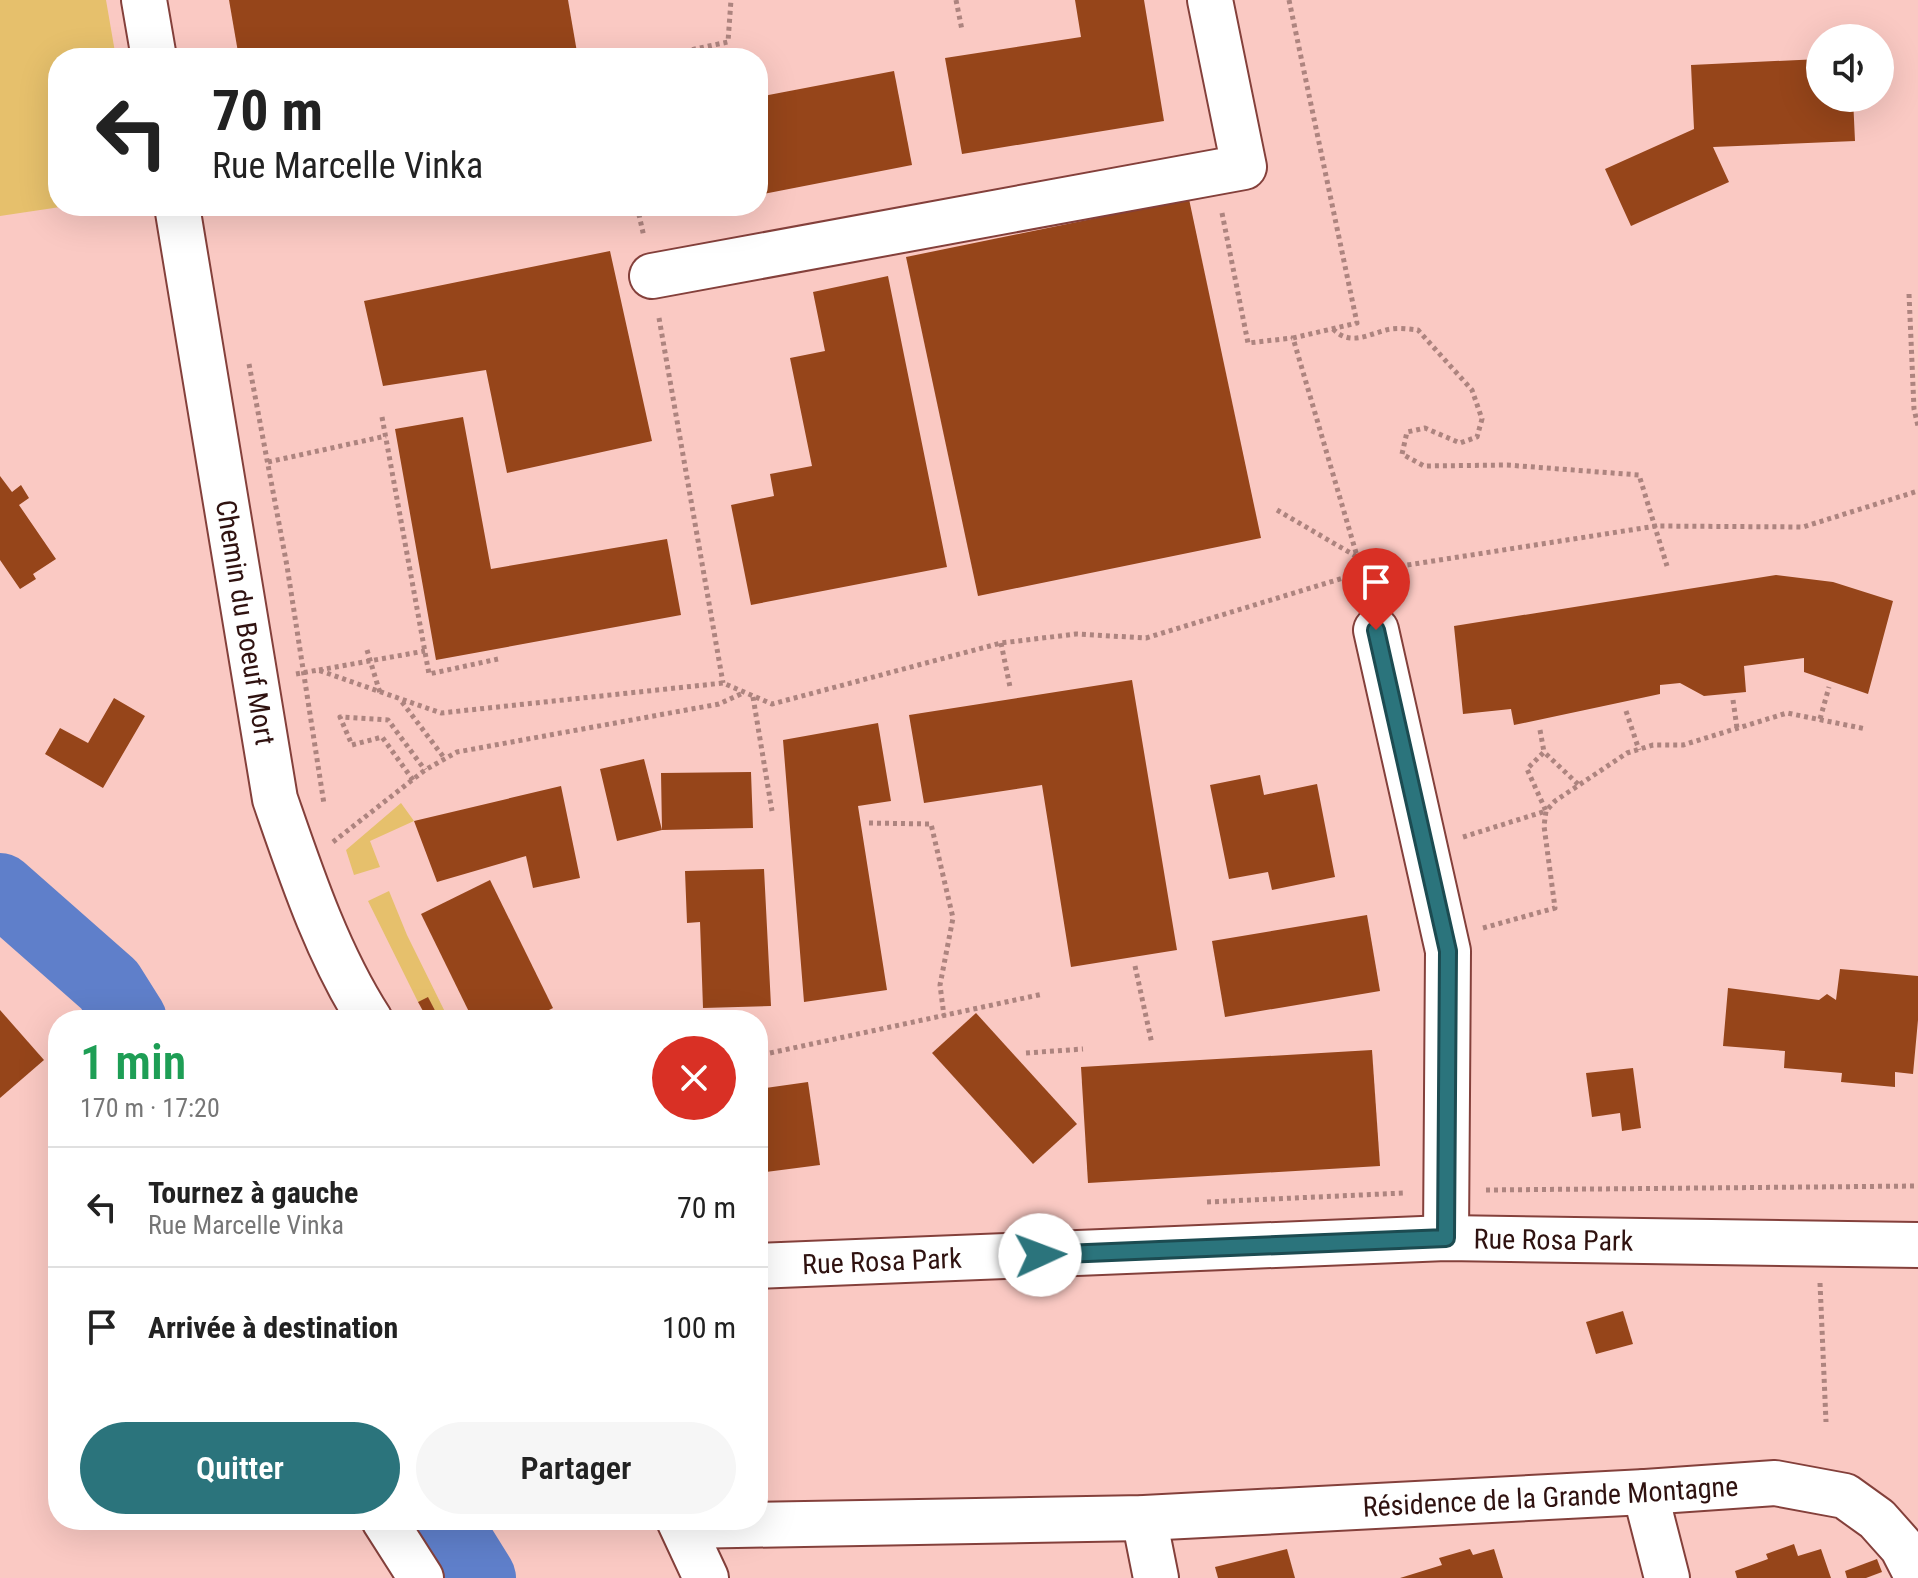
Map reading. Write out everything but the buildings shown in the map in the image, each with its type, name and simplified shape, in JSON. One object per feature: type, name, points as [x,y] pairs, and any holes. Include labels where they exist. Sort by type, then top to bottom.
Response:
[{"type":"street","points":[[144,0],[152,48]]},
{"type":"street","points":[[652,276],[1244,167],[1220,2]]},
{"type":"street","name":"Chemin du Boeuf Mort","points":[[179,216],[275,799],[302,878],[364,1010]]},
{"type":"street","points":[[1376,630],[1448,951],[1446,1238]]},
{"type":"street","name":"Rue Rosa Park","points":[[768,1266],[1446,1238],[1918,1245]]},
{"type":"street","name":"Résidence de la Grande Montagne","points":[[768,1522],[1144,1518],[1775,1483],[1845,1496],[1877,1519],[1894,1537],[1918,1578]]},
{"type":"street","points":[[1645,1492],[1667,1578]]},
{"type":"street","points":[[1144,1518],[1156,1578]]},
{"type":"street","points":[[390,1530],[421,1578]]},
{"type":"street","points":[[684,1530],[706,1578]]},
{"type":"path","points":[[700,48],[728,42],[731,0]]},
{"type":"path","points":[[956,0],[962,30]]},
{"type":"path","points":[[1289,0],[1357,323],[1293,338],[1363,572]]},
{"type":"path","points":[[652,276],[723,683]]},
{"type":"path","points":[[1909,294],[1914,409],[1918,426]]},
{"type":"path","points":[[1333,328],[1340,336],[1362,339],[1389,329],[1418,330],[1472,390],[1482,419],[1477,437],[1460,443],[1425,428],[1407,432],[1402,454],[1424,466],[1507,465],[1639,475],[1667,566]]},
{"type":"path","points":[[248,356],[304,672],[325,813]]},
{"type":"path","points":[[382,417],[429,674],[498,659]]},
{"type":"path","points":[[268,462],[386,436]]},
{"type":"path","points":[[318,670],[441,713],[723,683],[772,704],[1001,643],[1076,634],[1146,638],[1363,572],[1656,526],[1803,527],[1918,491]]},
{"type":"path","points":[[1277,510],[1359,558]]},
{"type":"path","points":[[1001,643],[1010,687]]},
{"type":"path","points":[[367,650],[380,694]]},
{"type":"path","points":[[255,682],[425,651]]},
{"type":"path","points":[[1820,719],[1829,687]]},
{"type":"path","points":[[328,829],[330,844],[425,770],[457,752],[719,704],[744,692]]},
{"type":"path","points":[[753,696],[772,811]]},
{"type":"path","points":[[1733,700],[1737,728]]},
{"type":"path","points":[[402,701],[445,759]]},
{"type":"path","points":[[1626,711],[1639,750]]},
{"type":"path","points":[[1426,848],[1546,811],[1555,801],[1627,753],[1653,745],[1683,745],[1787,713],[1866,729]]},
{"type":"path","points":[[413,780],[382,737],[352,745],[340,717],[388,720],[425,770]]},
{"type":"path","points":[[1540,730],[1544,752],[1580,786]]},
{"type":"path","points":[[1445,938],[1555,908],[1544,826],[1546,811],[1527,769],[1544,752]]},
{"type":"path","points":[[869,823],[931,824],[953,918],[940,985],[944,1016]]},
{"type":"path","points":[[1135,966],[1152,1044]]},
{"type":"path","points":[[770,1053],[1043,994]]},
{"type":"path","points":[[1026,1053],[1083,1049]]},
{"type":"path","points":[[1447,1191],[1918,1186]]},
{"type":"path","points":[[1820,1281],[1826,1422]]},
{"type":"shaded area","points":[[0,0],[106,0],[114,48],[48,48],[48,209],[0,216]]},
{"type":"shaded area","points":[[401,803],[414,821],[370,841],[380,867],[354,875],[346,850]]},
{"type":"shaded area","points":[[389,891],[444,1010],[435,1010],[428,998],[418,1002],[368,901]]},
{"type":"waterway","points":[[0,889],[109,985],[125,1010]]},
{"type":"waterway","points":[[450,1530],[480,1578]]},
{"type":"route","points":[[1040,1255],[1446,1238],[1448,951],[1376,630]]}]
